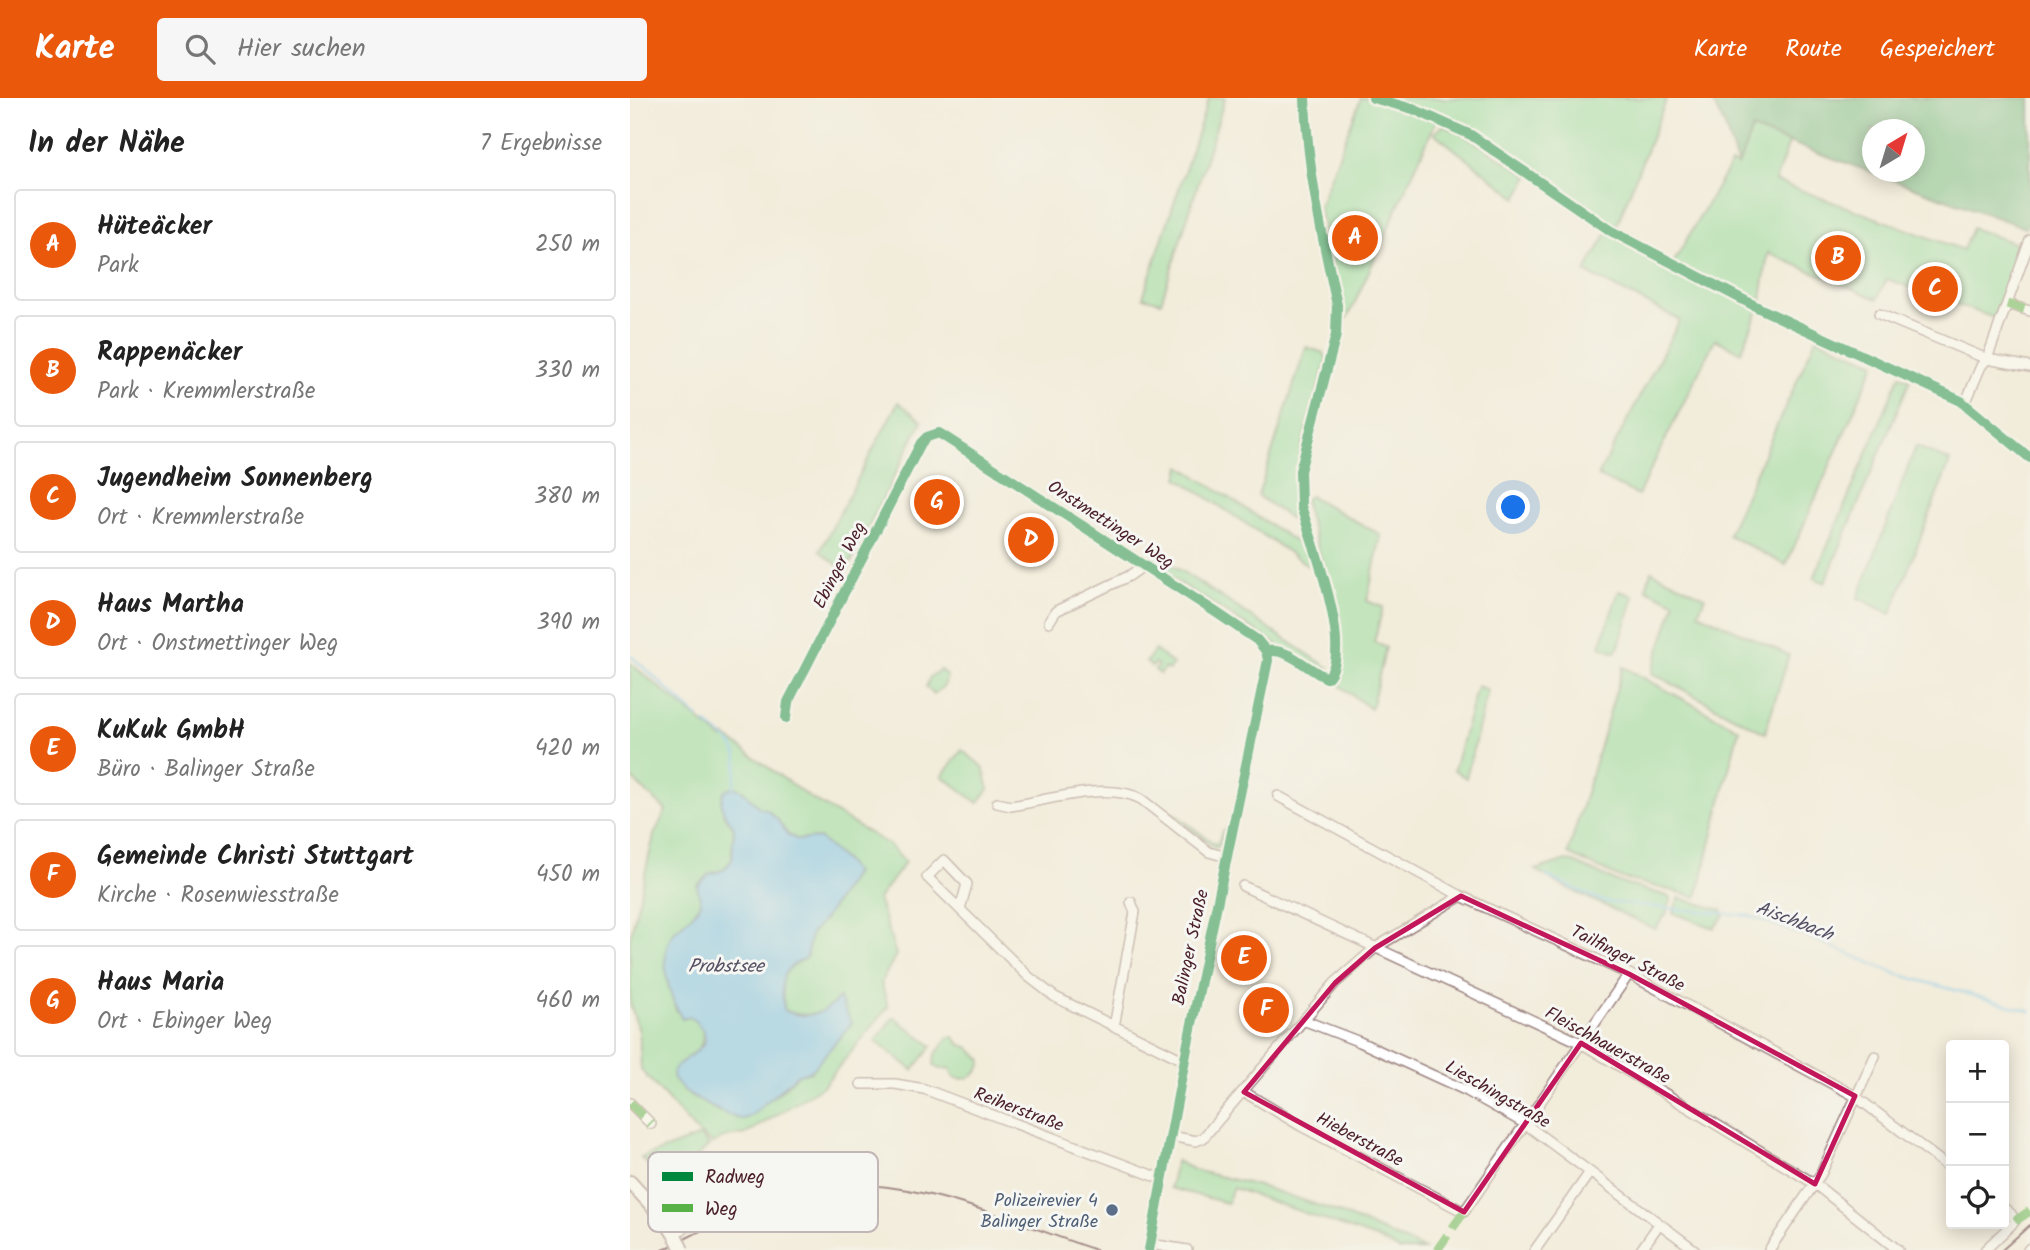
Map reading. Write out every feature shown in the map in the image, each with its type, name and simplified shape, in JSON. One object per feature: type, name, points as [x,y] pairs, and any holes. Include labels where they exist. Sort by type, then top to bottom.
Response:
[{"type":"main road","points":[[630,1182],[648,1202]]},
{"type":"main road","points":[[672,1232],[682,1250]]},
{"type":"street","points":[[1965,404],[1981,366],[1987,359],[2030,240]]},
{"type":"street","points":[[2007,304],[2030,311]]},
{"type":"street","points":[[1879,314],[1987,359],[2030,367]]},
{"type":"street","name":"Onstmettinger Weg","points":[[933,433],[939,433],[1257,640],[1266,651]]},
{"type":"street","name":"Ebinger Weg","points":[[786,718],[788,702],[921,443],[933,433]]},
{"type":"street","name":"Onstmettinger Weg","points":[[1049,622],[1056,611],[1129,576],[1143,566]]},
{"type":"street","name":"Balinger Straße","points":[[1149,1247],[1268,660],[1266,651]]},
{"type":"street","points":[[997,803],[1011,806],[1104,790],[1129,792],[1209,852],[1227,857]]},
{"type":"street","name":"Tailfinger Straße","points":[[1278,796],[1461,896],[1629,974],[1855,1096],[1947,1166]]},
{"type":"street","points":[[960,909],[967,884],[944,860],[927,877],[1029,977],[1055,997],[1185,1061]]},
{"type":"street","name":"Fleischhauerstraße","points":[[1243,886],[1581,1043],[1815,1184],[1898,1250]]},
{"type":"street","points":[[1171,1136],[1196,1141],[1203,1138],[1335,984],[1375,948],[1461,896]]},
{"type":"street","points":[[1114,1027],[1135,912],[1131,902]]},
{"type":"street","points":[[1524,1123],[1629,974]]},
{"type":"street","name":"Lieschingstraße","points":[[1303,1020],[1360,1042],[1467,1091],[1524,1123],[1695,1250]]},
{"type":"street","points":[[1769,1250],[1815,1184],[1875,1056]]},
{"type":"street","name":"Reiherstraße","points":[[861,1084],[895,1084],[924,1089],[1162,1179]]},
{"type":"street","name":"Hieberstraße","points":[[1244,1092],[1301,1126],[1464,1212],[1524,1123]]},
{"type":"street","points":[[630,1103],[651,1124]]},
{"type":"street","points":[[1535,1250],[1590,1172]]},
{"type":"street","points":[[2009,1212],[2015,1221],[2009,1227]]},
{"type":"street","points":[[1641,1250],[1659,1224]]},
{"type":"street","points":[[1985,1250],[2007,1229]]},
{"type":"street","points":[[675,1236],[681,1232]]},
{"type":"street","points":[[1149,1247],[1187,1250]]},
{"type":"highlighted area","points":[[1461,896],[1629,974],[1855,1096],[1815,1184],[1581,1043],[1464,1212],[1244,1092],[1335,983],[1375,948]]},
{"type":"green space","points":[[1209,98],[1225,98],[1161,302],[1143,297]]},
{"type":"green space","points":[[1361,98],[1667,98],[1615,230],[1484,141],[1438,117],[1342,326],[1339,299],[1319,207]]},
{"type":"green space","points":[[1710,98],[2030,98],[2030,222],[2026,228],[1899,182],[1925,182],[1925,119],[1862,119],[1862,169],[1752,129],[1738,166],[1724,124]]},
{"type":"green space","points":[[1444,125],[1529,176],[1517,198],[1434,133]]},
{"type":"green space","points":[[1752,129],[1789,143],[1775,181],[1963,250],[1972,228],[2020,245],[1994,318],[1887,279],[1877,299],[1768,253],[1760,306],[1741,352],[1715,339],[1638,495],[1598,476],[1680,320],[1585,272],[1608,231],[1672,265],[1731,163],[1738,165]]},
{"type":"green space","points":[[1816,338],[1875,363],[1786,565],[1728,535]]},
{"type":"green space","points":[[1306,347],[1324,353],[1327,360],[1299,463],[1299,505],[1303,527],[1258,496]]},
{"type":"green space","points":[[1900,375],[1910,380],[1825,583],[1814,578]]},
{"type":"green space","points":[[898,402],[922,421],[846,572],[820,551]]},
{"type":"green space","points":[[1916,446],[1950,461],[1891,614],[1858,598]]},
{"type":"green space","points":[[1181,466],[1311,552],[1318,572],[1178,478]]},
{"type":"green space","points":[[1310,496],[1381,535],[1367,601],[1383,607],[1374,642],[1386,647],[1371,709],[1339,685],[1339,621],[1306,507],[1305,499]]},
{"type":"green space","points":[[1154,553],[1329,668],[1318,671],[1150,564]]},
{"type":"green space","points":[[1651,571],[1705,597],[1698,613],[1789,655],[1765,733],[1652,673],[1675,602],[1646,589]]},
{"type":"green space","points":[[1619,591],[1634,596],[1615,652],[1600,646]]},
{"type":"green space","points":[[1155,650],[1173,664],[1169,670],[1165,668],[1160,674],[1155,670],[1158,665],[1155,663],[1152,667],[1146,662]]},
{"type":"green space","points":[[630,663],[722,739],[725,736],[809,797],[889,845],[905,862],[878,899],[896,955],[881,982],[888,1007],[823,1086],[746,1134],[725,1137],[713,1144],[694,1129],[641,1070],[639,1031],[630,1004],[630,938],[654,835],[666,810],[630,777]],"holes":[[[742,790],[760,808],[777,819],[788,835],[798,840],[819,838],[855,873],[822,922],[811,933],[806,958],[789,968],[783,979],[784,1010],[807,1015],[830,1008],[811,1072],[798,1074],[781,1091],[743,1119],[719,1111],[689,1094],[684,1060],[698,1051],[703,1032],[702,1026],[676,1010],[671,991],[674,932],[698,910],[701,903],[697,885],[709,874],[723,870],[732,860],[734,827],[723,814]]]},
{"type":"green space","points":[[1623,667],[1739,729],[1697,897],[1618,877],[1568,854]]},
{"type":"green space","points":[[940,670],[947,676],[944,686],[934,694],[926,687],[930,677]]},
{"type":"green space","points":[[1477,686],[1488,690],[1466,778],[1454,770]]},
{"type":"green space","points":[[962,750],[983,767],[989,789],[978,803],[942,776]]},
{"type":"green space","points":[[1168,809],[1215,844],[1224,830],[1221,846],[1215,848],[1168,812]]},
{"type":"green space","points":[[1563,861],[1574,862],[1615,881],[1671,898],[1666,914],[1655,929],[1535,870]]},
{"type":"green space","points":[[1679,898],[1722,910],[1724,916],[1714,928],[1673,913]]},
{"type":"green space","points":[[894,1017],[932,1046],[913,1070],[875,1041]]},
{"type":"green space","points":[[949,1037],[954,1037],[982,1060],[979,1070],[972,1076],[963,1079],[953,1077],[950,1068],[940,1069],[934,1066],[935,1055]]},
{"type":"green space","points":[[700,1136],[709,1145],[702,1152],[657,1152]]},
{"type":"green space","points":[[648,1155],[648,1164],[641,1158]]},
{"type":"green space","points":[[1176,1161],[1194,1170],[1263,1187],[1332,1210],[1426,1250],[1400,1250],[1376,1238],[1233,1188],[1227,1203],[1170,1188]]},
{"type":"water","name":"Probstsee","points":[[733,787],[742,790],[760,808],[766,809],[788,835],[798,840],[819,838],[855,873],[822,922],[811,933],[806,958],[785,973],[782,985],[784,1010],[799,1015],[814,1014],[839,998],[852,1023],[810,1072],[798,1074],[751,1116],[741,1119],[702,1102],[675,1081],[673,1075],[676,1068],[697,1051],[705,1037],[701,1028],[690,1017],[682,1019],[669,987],[665,963],[669,940],[701,903],[697,886],[709,874],[723,870],[732,860],[734,827],[725,815],[722,802],[724,791]]},
{"type":"waterway","points":[[630,655],[699,718]]},
{"type":"waterway","points":[[705,723],[724,737],[737,755],[733,787]]},
{"type":"waterway","name":"Aischbach","points":[[1546,876],[1605,902],[1750,916],[1809,937],[1897,974],[2030,1011]]},
{"type":"tram line","points":[[878,1186],[954,1201],[1096,1250]]},
{"type":"tram line","points":[[2002,1250],[2030,1225]]},
{"type":"tram line","points":[[663,1250],[699,1232]]},
{"type":"marked path","points":[[2007,304],[2030,311]]},
{"type":"marked path","points":[[630,1103],[651,1124]]},
{"type":"marked path","points":[[2015,1221],[2030,1211]]},
{"type":"marked path","points":[[1437,1250],[1464,1212]]},
{"type":"cycle path","points":[[1266,651],[1290,656],[1327,678],[1334,664],[1336,645],[1328,595],[1301,506],[1300,471],[1336,335],[1337,305],[1312,177],[1305,98]]},
{"type":"cycle path","points":[[1373,98],[1413,109],[1471,135],[1611,231],[1761,309],[1961,401],[2030,458]]},
{"type":"cycle path","points":[[786,718],[788,702],[921,443],[927,437],[939,433],[1217,613],[1257,640],[1266,651]]},
{"type":"cycle path","points":[[1149,1250],[1188,1043],[1268,660],[1266,651]]},
{"type":"place","name":"Hüteäcker","points":[[1355,238]]},
{"type":"place","name":"Rappenäcker","points":[[1838,258]]},
{"type":"place","name":"Jugendheim Sonnenberg","points":[[1935,289]]},
{"type":"place","name":"Haus Maria","points":[[937,502]]},
{"type":"place","name":"Haus Martha","points":[[1031,540]]},
{"type":"place","name":"KuKuk GmbH","points":[[1244,958]]},
{"type":"place","name":"Gemeinde Christi Stuttgart","points":[[1266,1010]]},
{"type":"place","name":"Polizeirevier 4 Balinger Straße","points":[[1112,1210]]}]
